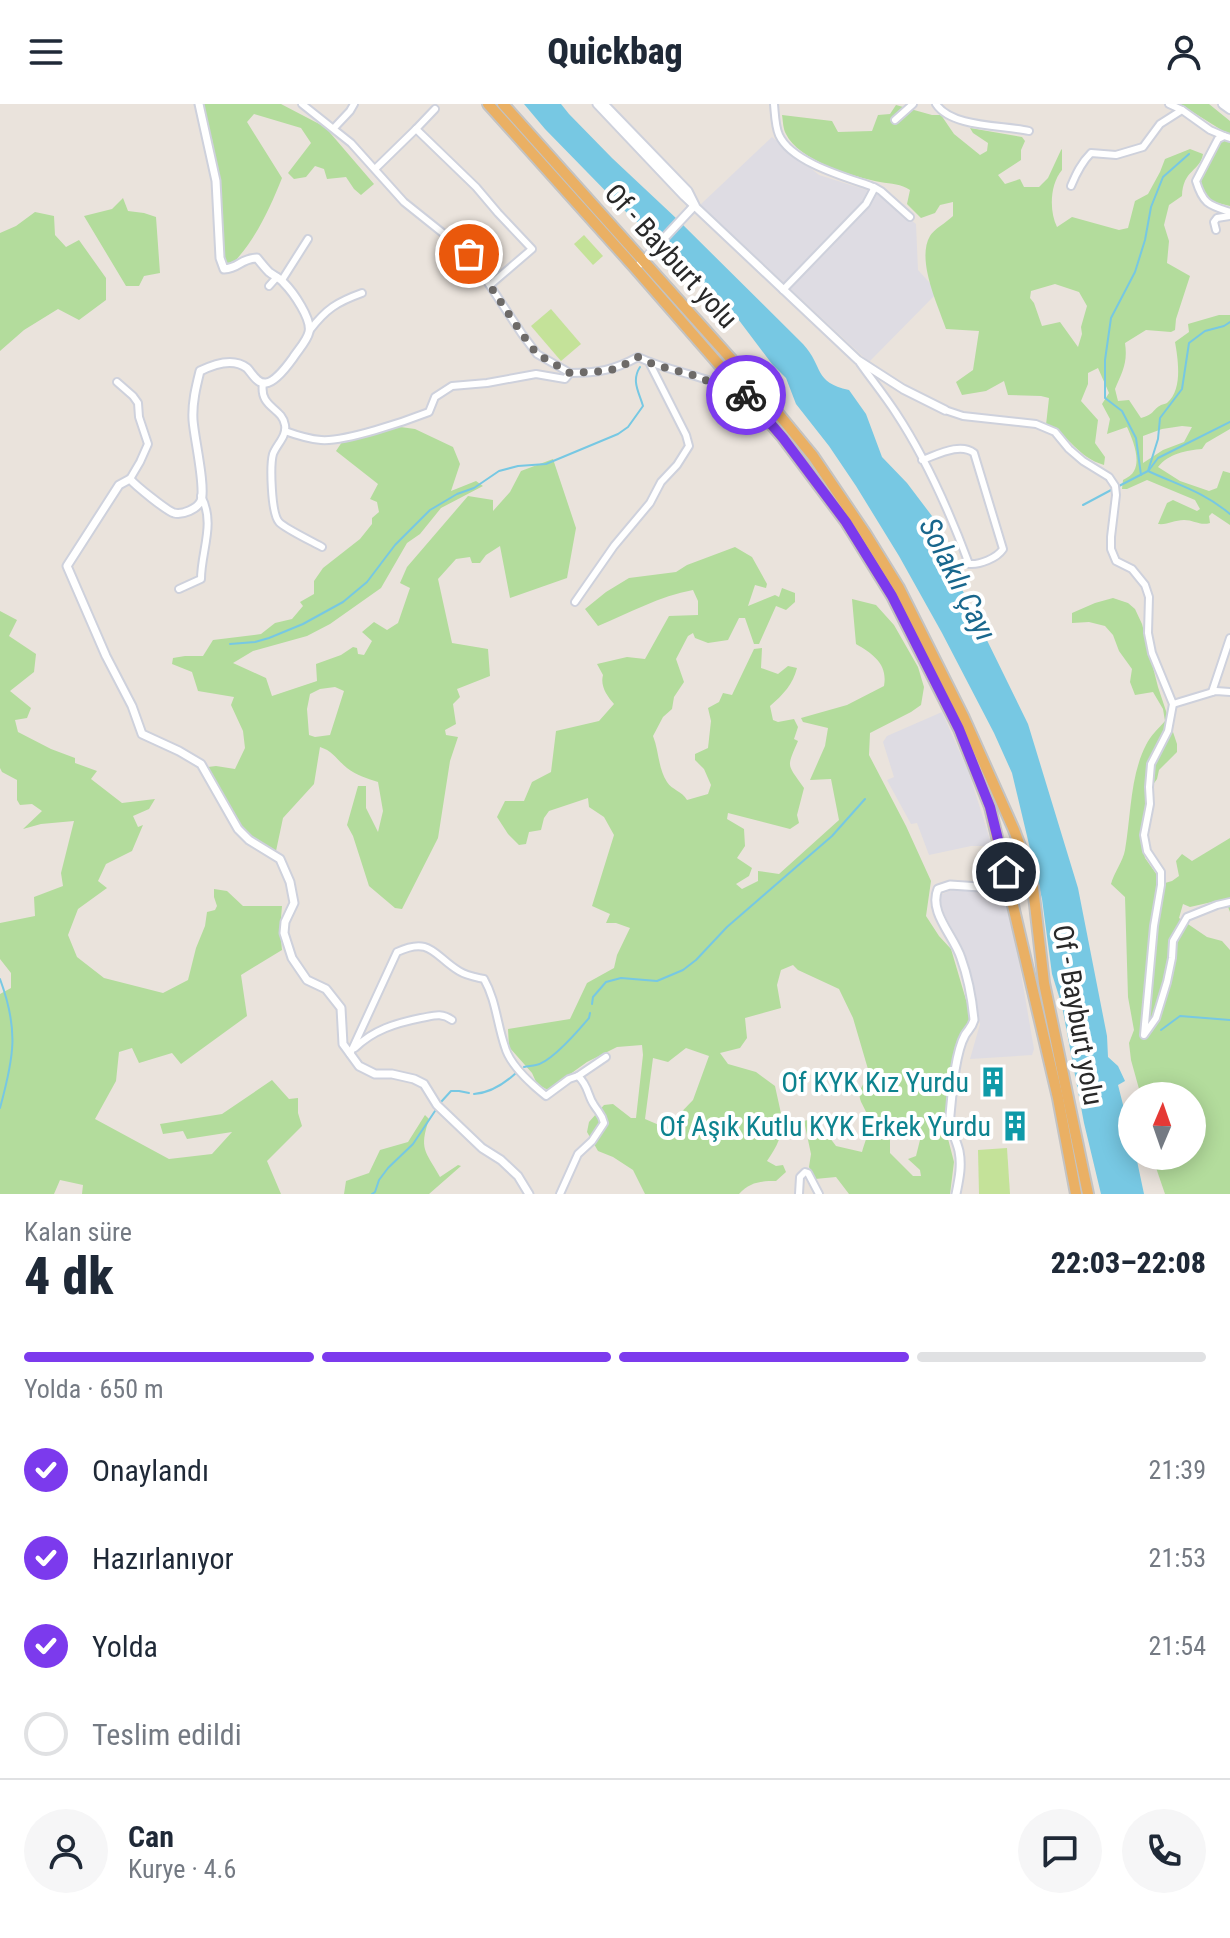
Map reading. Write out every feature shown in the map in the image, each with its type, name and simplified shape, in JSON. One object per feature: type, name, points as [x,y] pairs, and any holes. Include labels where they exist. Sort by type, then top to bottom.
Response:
[{"type":"highway","name":"Of - Bayburt yolu","points":[[488,104],[642,262],[846,522],[892,596],[959,729],[990,807],[1004,862],[1017,879],[1033,887],[1044,983],[1088,1194]]},
{"type":"highway","name":"Of - Bayburt yolu","points":[[503,104],[758,389],[813,456],[899,588],[964,718],[1024,857],[1017,879],[1076,1194]]},
{"type":"highway","points":[[1004,862],[1011,856],[1024,857]]},
{"type":"main road","points":[[1223,104],[1230,109]]},
{"type":"street","points":[[199,104],[216,181],[220,258],[224,269],[234,268],[245,258],[257,258],[293,294],[310,330]]},
{"type":"street","points":[[302,104],[351,143],[404,202],[469,254],[537,354],[570,373],[606,371],[638,357],[712,383],[736,384]]},
{"type":"street","points":[[334,128],[354,104]]},
{"type":"street","points":[[597,104],[684,196],[858,360],[903,389],[945,410],[963,416],[1036,424],[1055,432],[1083,461],[1109,477],[1116,495],[1111,549],[1116,561],[1132,569],[1145,585],[1149,597],[1148,633],[1152,653],[1173,704],[1168,731],[1151,764],[1150,804],[1144,835],[1147,851],[1161,872],[1144,1035],[1156,1018],[1167,982],[1173,941],[1187,917],[1230,902]]},
{"type":"street","points":[[604,104],[688,191],[695,205]]},
{"type":"street","points":[[774,104],[779,136],[789,147],[815,166],[881,191],[910,217]]},
{"type":"street","points":[[895,120],[913,104]]},
{"type":"street","points":[[936,104],[940,110],[969,123],[1029,131]]},
{"type":"street","points":[[1169,104],[1227,137]]},
{"type":"street","points":[[375,169],[435,109]]},
{"type":"street","points":[[1071,186],[1076,173],[1091,153],[1116,155],[1143,147],[1160,124],[1182,110]]},
{"type":"street","points":[[416,129],[476,187],[532,249],[490,285]]},
{"type":"street","points":[[1227,137],[1218,139],[1196,181],[1208,205],[1230,214]]},
{"type":"street","points":[[783,290],[866,204],[874,189],[871,186]]},
{"type":"street","points":[[642,262],[695,205]]},
{"type":"street","points":[[1216,230],[1214,222],[1217,218],[1230,214]]},
{"type":"street","points":[[269,286],[279,278],[308,239]]},
{"type":"street","points":[[130,479],[172,513],[193,509],[201,502],[202,489],[193,417],[200,371],[216,363],[230,362],[246,367],[252,376],[268,383],[284,371],[321,315],[335,304],[362,293]]},
{"type":"street","points":[[858,360],[897,415],[922,460],[950,514],[969,564],[977,565],[1000,553],[1003,549],[974,453],[959,448],[922,460]]},
{"type":"street","points":[[575,602],[689,446],[649,362]]},
{"type":"street","points":[[285,431],[323,440],[352,435],[429,412],[435,397],[452,386],[536,374],[565,379],[570,373]]},
{"type":"street","points":[[117,382],[138,403],[148,444],[130,479],[119,485],[67,566],[142,734],[201,764],[238,829],[249,840],[280,859],[290,882],[294,903],[285,922],[284,933],[292,958],[307,980],[326,989],[341,1008],[343,1044],[359,1066],[375,1074],[392,1074],[424,1084],[437,1105],[482,1148],[518,1176],[529,1194]]},
{"type":"street","points":[[263,383],[264,400],[282,418],[286,427],[272,462],[274,512],[278,522],[322,547]]},
{"type":"street","points":[[179,589],[201,579],[208,523],[201,496]]},
{"type":"street","points":[[1212,692],[1230,638]]},
{"type":"street","points":[[1173,704],[1212,692],[1230,692]]},
{"type":"street","points":[[956,1194],[961,1169],[950,1118],[956,1067],[965,1034],[972,1028],[974,1020],[961,957],[938,912],[935,897],[938,889],[950,885],[980,887],[1017,879]]},
{"type":"street","points":[[350,1054],[397,952],[408,947],[424,946],[437,951],[461,972],[484,979],[491,991],[505,1050],[527,1080],[546,1096],[606,1057]]},
{"type":"street","points":[[350,1054],[365,1039],[397,1022],[437,1014],[452,1020]]},
{"type":"street","points":[[560,1194],[578,1154],[604,1123],[602,1114],[592,1103],[590,1093],[578,1076]]},
{"type":"street","points":[[799,1194],[800,1177],[805,1172],[819,1194]]},
{"type":"shaded area","points":[[772,137],[819,175],[879,194],[916,224],[918,270],[938,292],[869,362],[700,205]]},
{"type":"shaded area","points":[[942,712],[969,773],[992,846],[971,846],[929,855],[917,823],[911,824],[887,780],[894,777],[883,742],[887,736]]},
{"type":"shaded area","points":[[1003,889],[1034,1049],[1032,1055],[970,1059],[980,1024],[965,956],[942,910],[940,895],[952,890]]},
{"type":"green space","points":[[204,104],[281,104],[325,127],[374,184],[361,195],[346,177],[327,179],[324,169],[315,166],[306,177],[294,179],[288,173],[311,143],[301,128],[254,114],[247,122],[282,178],[255,235],[232,264],[226,263],[221,186],[212,139],[203,118]]},
{"type":"green space","points":[[1180,104],[1209,104],[1230,121],[1230,206],[1210,201],[1202,191],[1201,180],[1223,131]]},
{"type":"green space","points":[[896,105],[941,115],[954,134],[980,155],[987,151],[988,143],[970,128],[1022,137],[1025,141],[1021,160],[998,175],[1005,184],[1020,179],[1024,187],[1039,187],[1048,178],[1062,149],[1062,170],[1052,198],[1057,227],[1072,217],[1119,230],[1128,228],[1135,201],[1148,194],[1165,159],[1190,149],[1203,154],[1185,181],[1182,196],[1169,205],[1164,225],[1169,241],[1167,263],[1190,276],[1175,330],[1146,330],[1125,343],[1125,362],[1115,389],[1118,401],[1129,400],[1141,418],[1149,415],[1167,403],[1175,390],[1178,374],[1175,342],[1189,332],[1188,324],[1230,315],[1230,429],[1206,443],[1202,449],[1172,456],[1158,467],[1180,481],[1209,491],[1217,488],[1223,471],[1230,473],[1230,525],[1212,513],[1210,523],[1206,524],[1184,520],[1158,524],[1167,503],[1173,500],[1197,511],[1200,509],[1195,500],[1147,480],[1122,489],[1123,480],[1132,474],[1136,466],[1135,449],[1127,427],[1107,434],[1110,419],[1102,404],[1109,393],[1098,368],[1088,373],[1088,384],[1081,401],[1098,420],[1095,443],[1105,457],[1104,465],[1087,457],[1046,425],[1049,398],[1008,395],[1004,381],[986,391],[962,395],[956,382],[973,370],[979,331],[946,329],[925,257],[930,236],[953,216],[953,202],[940,205],[935,213],[921,218],[907,204],[910,190],[907,188],[842,171],[802,152],[786,134],[782,115],[832,121],[838,132],[872,131],[878,115],[890,114]],"holes":[[[1055,284],[1079,292],[1087,306],[1078,347],[1060,322],[1042,326],[1030,298],[1031,291]],[[1182,426],[1192,427],[1184,442],[1163,450],[1143,463],[1143,436]]]},
{"type":"green space","points":[[123,198],[128,211],[156,217],[160,273],[144,276],[139,286],[126,286],[84,216],[112,209]]},
{"type":"green space","points":[[35,212],[54,216],[55,235],[66,247],[79,240],[106,278],[106,300],[79,320],[58,309],[24,330],[0,351],[0,233]]},
{"type":"green space","points":[[584,235],[603,256],[593,265],[574,244]]},
{"type":"green space","points":[[551,309],[581,344],[561,361],[531,326]]},
{"type":"green space","points":[[393,426],[415,429],[453,447],[460,464],[451,491],[476,481],[483,486],[441,508],[420,534],[407,543],[381,588],[330,624],[307,636],[253,651],[233,663],[266,678],[272,696],[317,681],[316,664],[353,647],[357,648],[358,654],[364,655],[372,641],[362,632],[374,622],[387,630],[398,623],[410,588],[400,583],[407,567],[468,496],[493,500],[493,511],[510,492],[521,471],[553,459],[576,528],[567,578],[510,598],[500,546],[480,563],[472,563],[470,557],[456,559],[438,579],[452,643],[488,649],[490,676],[457,689],[460,697],[453,704],[456,724],[445,730],[446,735],[458,737],[450,761],[438,838],[402,909],[395,908],[369,886],[347,825],[358,786],[366,786],[366,808],[378,832],[383,811],[378,782],[351,770],[320,747],[314,784],[283,818],[276,851],[266,846],[234,819],[208,767],[235,769],[245,748],[243,731],[231,705],[234,697],[198,691],[192,672],[172,664],[173,658],[203,656],[213,640],[261,634],[275,623],[292,619],[303,606],[300,602],[314,594],[314,581],[323,568],[360,539],[372,524],[372,518],[379,512],[377,502],[370,499],[378,484],[336,451],[342,442]],"holes":[[[335,687],[344,691],[330,735],[309,735],[307,709],[310,694]]]},
{"type":"green space","points":[[735,547],[752,557],[767,584],[766,588],[755,585],[748,606],[775,595],[779,597],[782,588],[795,593],[795,602],[786,610],[776,606],[759,644],[754,644],[745,618],[739,618],[728,640],[708,643],[695,638],[693,633],[688,636],[676,659],[684,682],[674,697],[672,709],[663,717],[653,736],[669,785],[687,800],[708,794],[711,785],[704,769],[695,760],[695,754],[708,748],[711,721],[708,708],[719,702],[723,693],[732,695],[754,649],[762,648],[761,668],[778,674],[788,666],[797,668],[787,689],[770,706],[773,720],[794,719],[798,727],[794,739],[798,741],[790,766],[804,788],[797,815],[799,823],[790,829],[728,813],[727,819],[744,829],[745,846],[737,858],[752,868],[749,876],[736,884],[742,889],[758,881],[758,871],[779,874],[839,820],[831,779],[810,780],[825,746],[828,728],[803,722],[801,718],[847,705],[884,686],[881,666],[856,644],[852,599],[876,605],[894,625],[918,667],[924,687],[921,705],[870,733],[869,755],[931,881],[926,916],[951,949],[969,1010],[969,1024],[961,1036],[952,1072],[946,1116],[954,1162],[950,1194],[849,1194],[836,1177],[815,1179],[809,1167],[811,1154],[804,1121],[815,1118],[836,1146],[862,1152],[869,1125],[860,1091],[870,1076],[853,1018],[839,989],[793,965],[781,970],[777,985],[781,1008],[745,1018],[747,1038],[740,1048],[720,1053],[728,1064],[756,1072],[775,1086],[781,1116],[779,1141],[767,1161],[776,1166],[783,1165],[786,1172],[776,1181],[756,1183],[739,1194],[645,1194],[633,1170],[598,1151],[587,1132],[589,1122],[604,1105],[613,1104],[631,1118],[636,1118],[642,1045],[617,1047],[587,1062],[548,1090],[537,1084],[532,1073],[509,1047],[508,1029],[570,1019],[587,983],[614,968],[630,928],[606,923],[610,914],[592,906],[614,835],[604,817],[589,807],[588,798],[549,811],[541,830],[529,832],[526,844],[519,845],[497,817],[505,801],[524,801],[532,782],[551,772],[556,731],[599,721],[614,704],[605,691],[603,675],[597,664],[627,657],[645,659],[669,616],[698,615],[698,601],[693,590],[681,593],[598,626],[585,609],[629,578],[676,572]],"holes":[[[686,1048],[709,1056],[693,1100],[666,1128],[645,1119],[653,1058],[668,1062]],[[914,1121],[913,1135],[920,1140],[916,1156],[908,1159],[920,1170],[921,1176],[913,1176],[890,1153],[890,1126]]]},
{"type":"green space","points":[[1113,598],[1135,609],[1177,744],[1177,752],[1159,770],[1147,793],[1141,835],[1145,858],[1165,883],[1179,876],[1176,861],[1182,854],[1192,861],[1230,838],[1230,912],[1225,899],[1190,907],[1183,904],[1179,918],[1207,937],[1222,941],[1230,950],[1230,1194],[1165,1194],[1157,1170],[1206,1170],[1206,1082],[1137,1082],[1131,1060],[1129,1043],[1134,1030],[1128,997],[1125,897],[1111,884],[1125,850],[1134,783],[1141,757],[1150,738],[1165,721],[1163,709],[1153,692],[1135,695],[1130,682],[1132,669],[1105,626],[1089,622],[1072,623],[1072,613]]},
{"type":"green space","points":[[0,611],[17,620],[9,636],[36,654],[34,672],[10,691],[31,708],[27,718],[15,720],[18,732],[75,758],[75,763],[97,771],[91,779],[122,803],[155,799],[149,809],[133,816],[138,827],[143,825],[132,851],[106,864],[98,881],[107,888],[78,909],[68,935],[77,957],[104,978],[163,993],[188,980],[207,912],[215,910],[217,906],[214,889],[227,891],[243,906],[282,906],[282,950],[241,975],[247,1016],[181,1064],[172,1053],[139,1063],[132,1048],[119,1052],[116,1081],[95,1119],[169,1159],[212,1154],[232,1132],[187,1139],[183,1131],[163,1134],[160,1124],[222,1114],[272,1080],[289,1099],[298,1098],[302,1126],[267,1161],[281,1194],[82,1194],[83,1185],[60,1180],[54,1194],[0,1194],[0,994],[11,988],[11,973],[0,959],[0,923],[35,916],[34,897],[63,886],[61,873],[74,821],[23,829],[42,811],[32,804],[20,805],[17,780],[0,768]]},
{"type":"green space","points":[[425,1115],[429,1119],[424,1137],[425,1150],[440,1177],[461,1166],[429,1194],[344,1194],[346,1181],[369,1173],[380,1150],[408,1142]]},
{"type":"green space","points":[[1007,1148],[1010,1194],[979,1194],[978,1150]]},
{"type":"water","points":[[524,104],[561,104],[612,158],[803,344],[824,378],[849,390],[866,414],[882,457],[935,520],[955,575],[1028,724],[1078,888],[1107,1036],[1108,1057],[1118,1066],[1125,1081],[1118,1082],[1118,1170],[1139,1170],[1144,1194],[1101,1194],[1062,1006],[1052,974],[1042,899],[1012,773],[942,633],[899,556],[829,446],[796,404],[786,378],[732,311],[628,214]]},
{"type":"waterway","points":[[1141,475],[1136,438],[1122,411],[1105,398],[1105,360],[1111,318],[1135,272],[1151,207],[1163,177],[1189,154]]},
{"type":"waterway","points":[[1148,471],[1158,439],[1160,418],[1182,389],[1189,343],[1205,331],[1230,322]]},
{"type":"waterway","points":[[230,644],[269,638],[343,602],[367,582],[395,545],[430,510],[474,488],[499,471],[546,464],[618,434],[628,427],[643,406],[636,382],[640,367]]},
{"type":"waterway","points":[[1149,470],[1158,458],[1230,422]]},
{"type":"waterway","points":[[1119,486],[1148,471],[1201,494],[1230,514]]},
{"type":"waterway","points":[[1083,505],[1113,489]]},
{"type":"waterway","points":[[592,1004],[593,997],[606,982],[621,978],[657,981],[683,970],[727,927],[832,836],[865,799]]},
{"type":"waterway","points":[[0,979],[12,1029],[9,1074],[0,1108]]},
{"type":"waterway","points":[[524,1067],[542,1063],[557,1052],[589,1018],[590,1013]]},
{"type":"waterway","points":[[1161,1030],[1180,1016],[1230,1020]]},
{"type":"waterway","points":[[474,1094],[497,1087],[516,1073]]},
{"type":"waterway","points":[[441,1102],[451,1091],[469,1093]]},
{"type":"waterway","points":[[372,1194],[388,1168],[413,1144],[435,1111]]},
{"type":"way so far","points":[[469,254],[537,354],[570,373],[606,371],[638,357],[712,383],[736,384],[746,395]]},
{"type":"place","name":"Of KYK Kız Yurdu","points":[[993,1082]]},
{"type":"place","name":"Of Aşık Kutlu KYK Erkek Yurdu","points":[[1015,1126]]},
{"type":"route","points":[[746,395],[783,438],[846,522],[892,596],[959,729],[990,807],[1006,872]]},
{"type":"water label","name":"Solaklı Çayı","points":[[958,579]]}]
